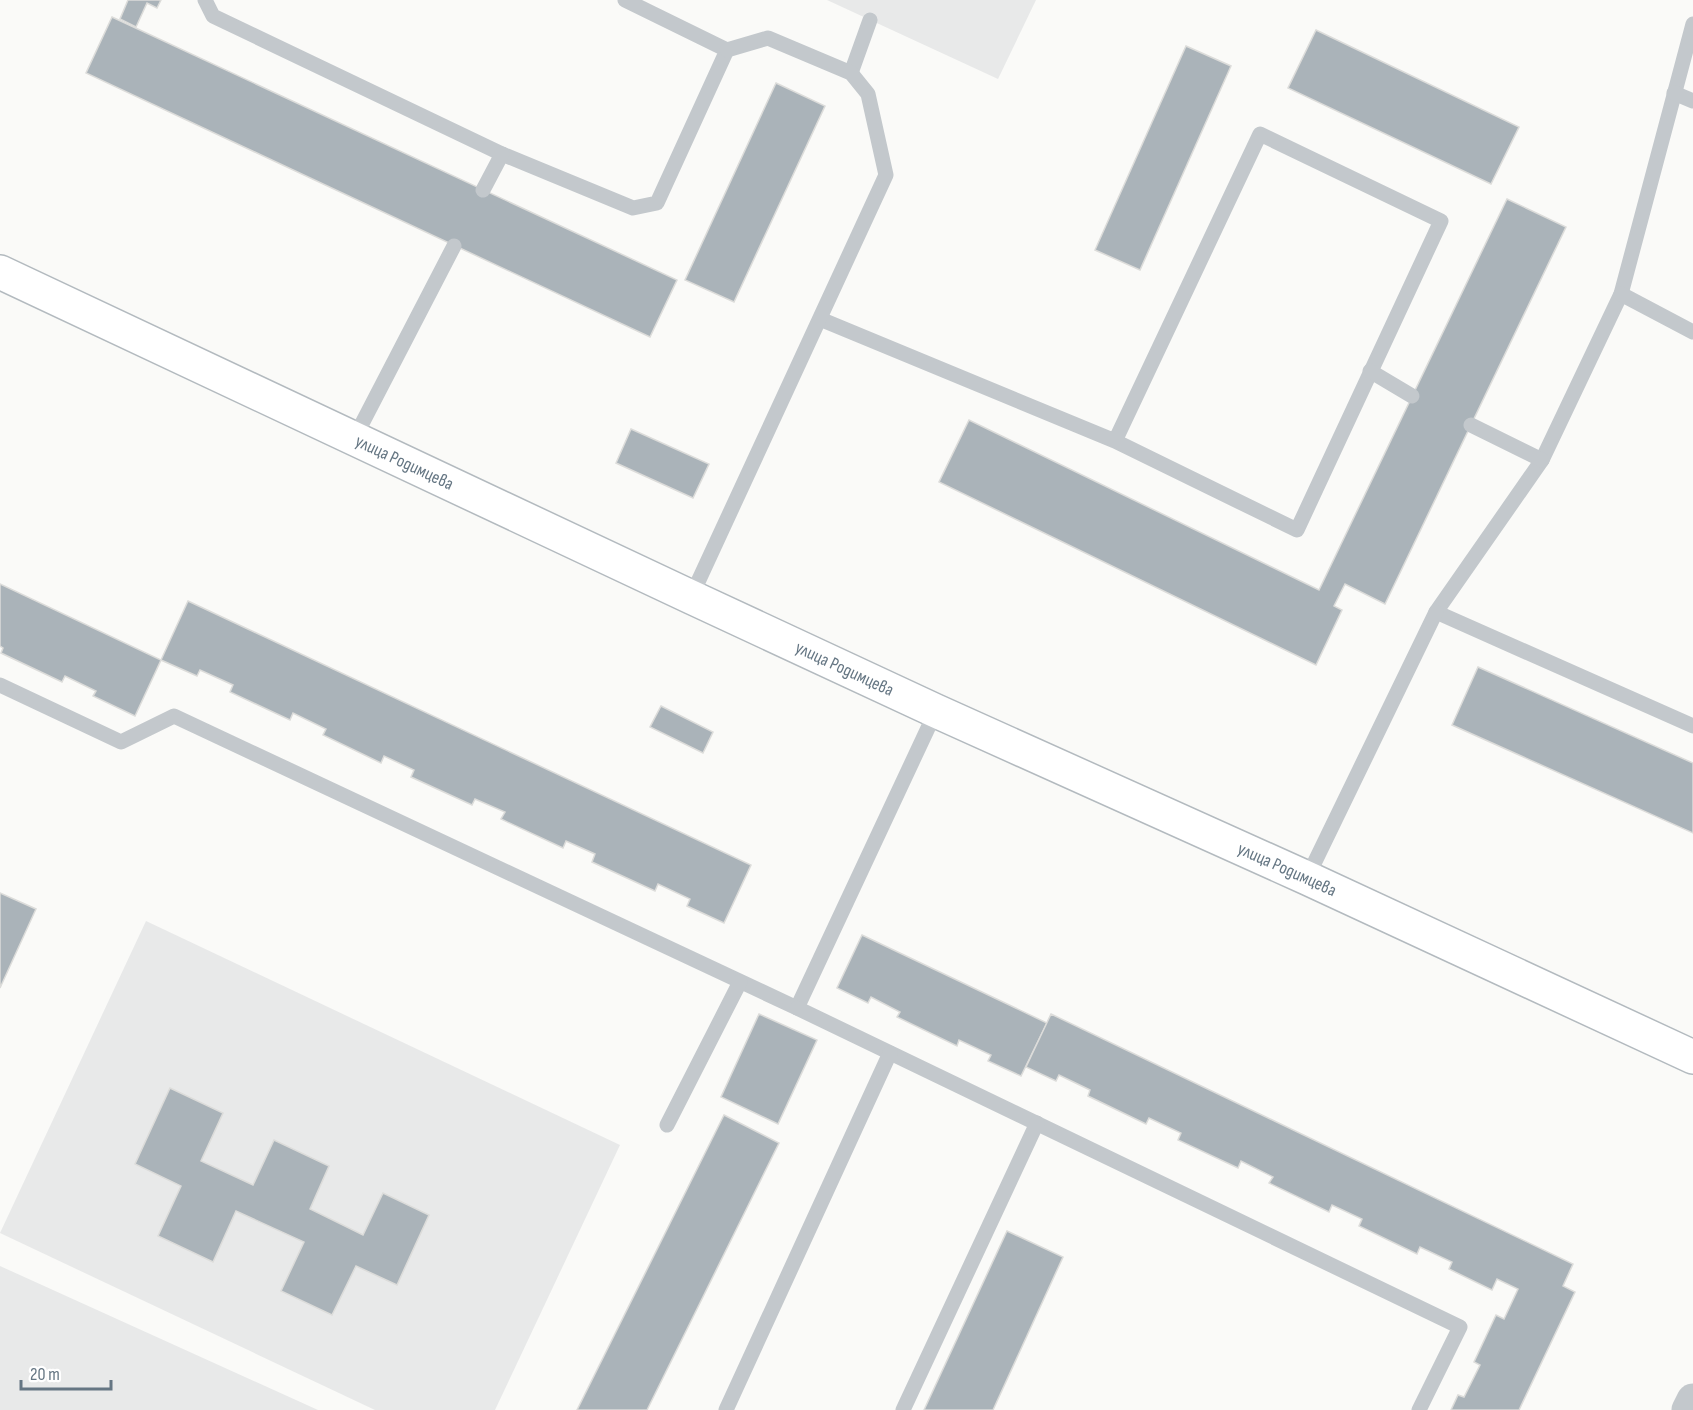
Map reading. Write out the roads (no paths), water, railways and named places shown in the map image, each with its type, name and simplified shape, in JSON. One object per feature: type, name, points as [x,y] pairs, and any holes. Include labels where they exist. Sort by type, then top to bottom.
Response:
[{"type":"main road","name":"улица Родимцева","points":[[0,272],[936,711],[1307,878],[1693,1057]]},
{"type":"street","points":[[1688,1410],[1693,1400]]},
{"type":"lane","points":[[205,0],[213,16],[502,154],[633,208],[657,203],[727,51]]},
{"type":"lane","points":[[625,0],[727,51],[768,38],[851,73],[868,94],[886,175],[691,597]]},
{"type":"lane","points":[[851,73],[870,20]]},
{"type":"lane","points":[[1307,878],[1436,612],[1542,460],[1621,294],[1693,24]]},
{"type":"lane","points":[[1674,93],[1693,101]]},
{"type":"lane","points":[[820,319],[1115,441],[1298,531],[1441,221],[1260,134],[1115,441]]},
{"type":"lane","points":[[483,190],[502,154]]},
{"type":"lane","points":[[354,439],[454,246]]},
{"type":"lane","points":[[1621,294],[1693,332]]},
{"type":"lane","points":[[1370,371],[1412,396]]},
{"type":"lane","points":[[1471,425],[1542,460]]},
{"type":"lane","points":[[1436,612],[1693,726]]},
{"type":"lane","points":[[0,685],[121,742],[174,716],[797,1008],[1460,1327],[1419,1410]]},
{"type":"lane","points":[[797,1008],[936,711]]},
{"type":"lane","points":[[667,1125],[740,982]]},
{"type":"lane","points":[[726,1410],[890,1053]]},
{"type":"lane","points":[[903,1410],[1037,1123]]}]
